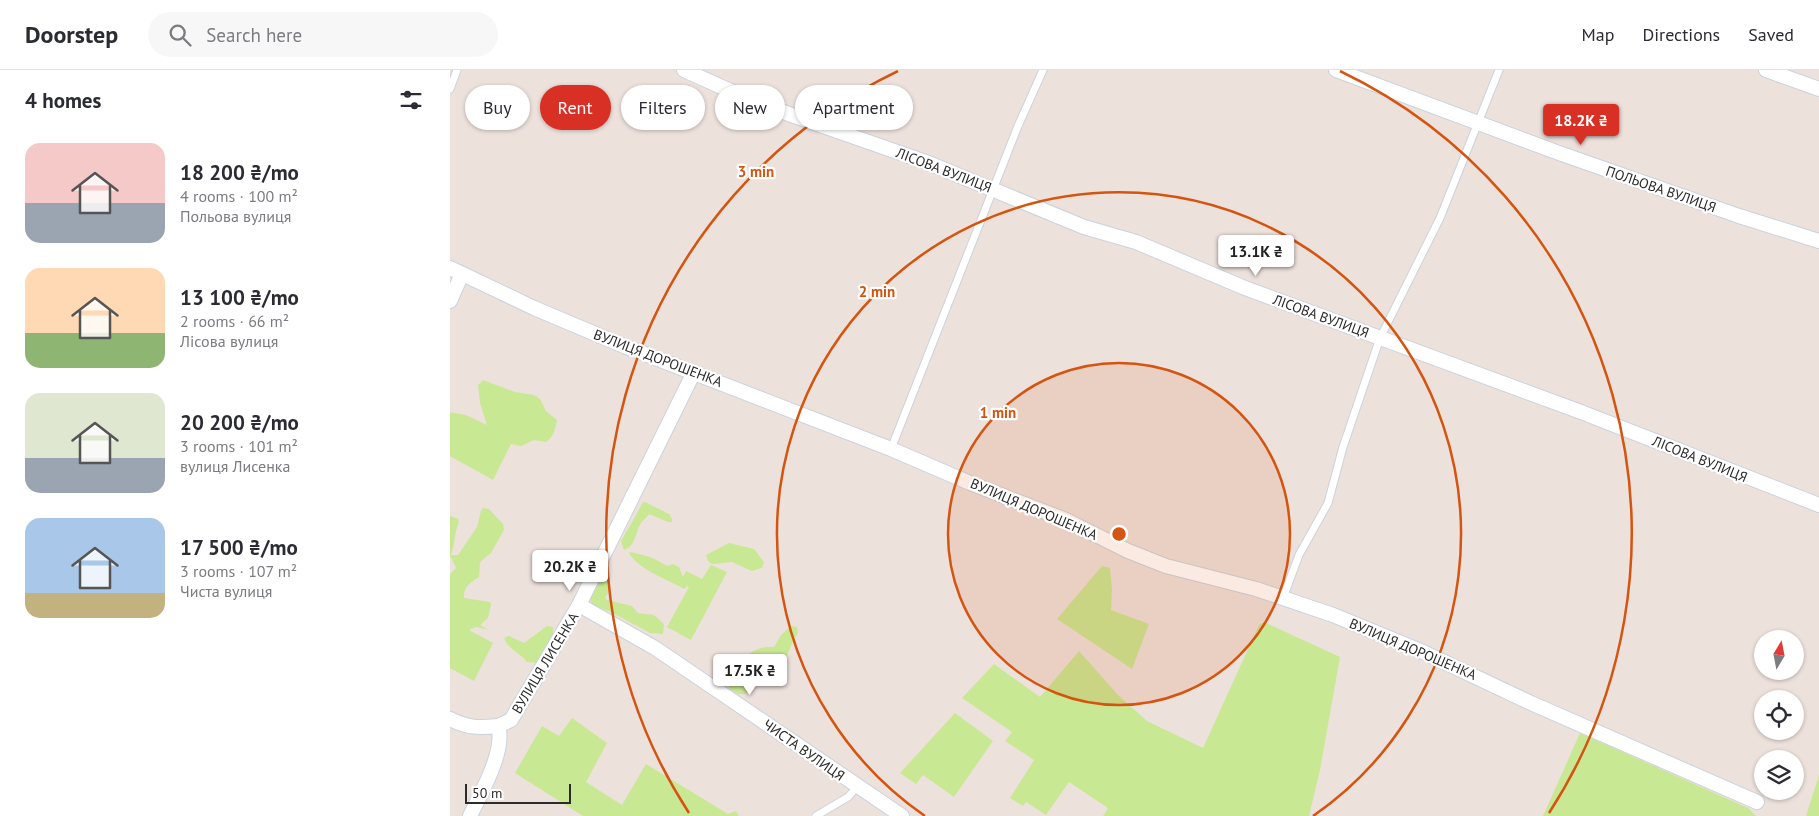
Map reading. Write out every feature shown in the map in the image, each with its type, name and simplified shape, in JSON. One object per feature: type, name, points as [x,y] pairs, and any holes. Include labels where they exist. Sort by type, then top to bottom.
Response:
[{"type":"street","name":"ЛІСОВА ВУЛИЦЯ","points":[[684,70],[785,113],[926,162],[1084,227],[1136,242],[1246,288],[1581,412],[1819,505]]},
{"type":"street","name":"ПОЛЬОВА ВУЛИЦЯ","points":[[1336,70],[1478,124],[1739,216],[1819,241]]},
{"type":"street","points":[[1766,70],[1819,89]]},
{"type":"street","points":[[450,302],[456,271]]},
{"type":"street","name":"ВУЛИЦЯ ДОРОШЕНКА","points":[[456,271],[534,308],[624,346],[890,449],[970,483],[1066,520],[1128,551],[1166,566],[1256,589],[1333,615],[1422,652],[1531,703],[1757,802]]},
{"type":"street","name":"ВУЛИЦЯ ЛИСЕНКА","points":[[470,816],[495,761],[501,735],[498,726],[510,720],[579,605],[694,372]]},
{"type":"street","name":"ЧИСТА ВУЛИЦЯ","points":[[579,605],[655,648],[902,816]]},
{"type":"street","points":[[450,719],[465,726],[480,728],[498,726]]},
{"type":"lane","points":[[450,89],[457,70]]},
{"type":"lane","points":[[890,449],[1018,126],[1043,70]]},
{"type":"lane","points":[[1283,598],[1299,555],[1328,503],[1343,447],[1380,338],[1440,218],[1499,70]]},
{"type":"lane","points":[[816,816],[848,797],[857,787]]},
{"type":"green space","points":[[483,380],[515,392],[534,395],[540,399],[546,411],[557,420],[554,432],[546,442],[534,440],[521,446],[511,444],[493,480],[450,456],[450,412],[466,415],[487,425],[480,403],[478,385]]},
{"type":"green space","points":[[645,502],[669,514],[672,522],[649,514],[641,523],[631,546],[624,550],[621,541],[642,503]]},
{"type":"green space","points":[[483,508],[489,509],[503,524],[504,530],[491,553],[480,562],[479,577],[468,586],[464,594],[464,598],[490,602],[491,605],[488,618],[480,625],[489,630],[476,627],[469,630],[493,643],[474,681],[450,668],[450,574],[456,568],[450,557],[450,516],[458,519],[459,522],[451,555],[458,555],[477,527]]},
{"type":"green space","points":[[729,543],[754,549],[764,562],[762,568],[752,571],[732,562],[712,564],[708,561],[706,555]]},
{"type":"green space","points":[[629,552],[649,557],[667,566],[673,564],[679,567],[683,577],[686,571],[702,579],[711,565],[727,572],[691,640],[667,627],[689,587],[686,586],[685,589],[645,569]]},
{"type":"green space","points":[[1102,566],[1110,568],[1111,610],[1149,624],[1132,669],[1057,619]]},
{"type":"green space","points":[[602,576],[605,577],[608,588],[605,598],[607,600],[632,606],[638,613],[654,615],[664,624],[663,634],[650,633],[611,612],[592,605],[589,595],[594,591]]},
{"type":"green space","points":[[1264,622],[1340,657],[1320,770],[1309,816],[1103,816],[1108,808],[1069,782],[1046,815],[1026,802],[1023,806],[1010,798],[1034,760],[1005,741],[1012,732],[962,698],[994,664],[1040,697],[1079,651],[1118,695],[1147,721],[1203,748],[1259,625]]},
{"type":"green space","points":[[547,626],[553,627],[553,637],[537,663],[527,662],[508,645],[504,638],[509,636],[524,643]]},
{"type":"green space","points":[[791,626],[797,627],[798,633],[784,661],[764,669],[760,682],[745,694],[738,694],[730,689],[726,680],[739,662],[758,649],[774,647],[781,635]]},
{"type":"green space","points":[[955,713],[993,741],[954,797],[923,775],[916,784],[900,773]]},
{"type":"green space","points":[[572,718],[607,743],[586,782],[622,805],[646,764],[728,814],[736,811],[739,816],[583,816],[515,773],[542,726],[559,736]]},
{"type":"green space","points":[[1580,733],[1748,808],[1756,816],[1543,816]]},
{"type":"green space","points":[[1819,775],[1819,816],[1806,816]]}]
